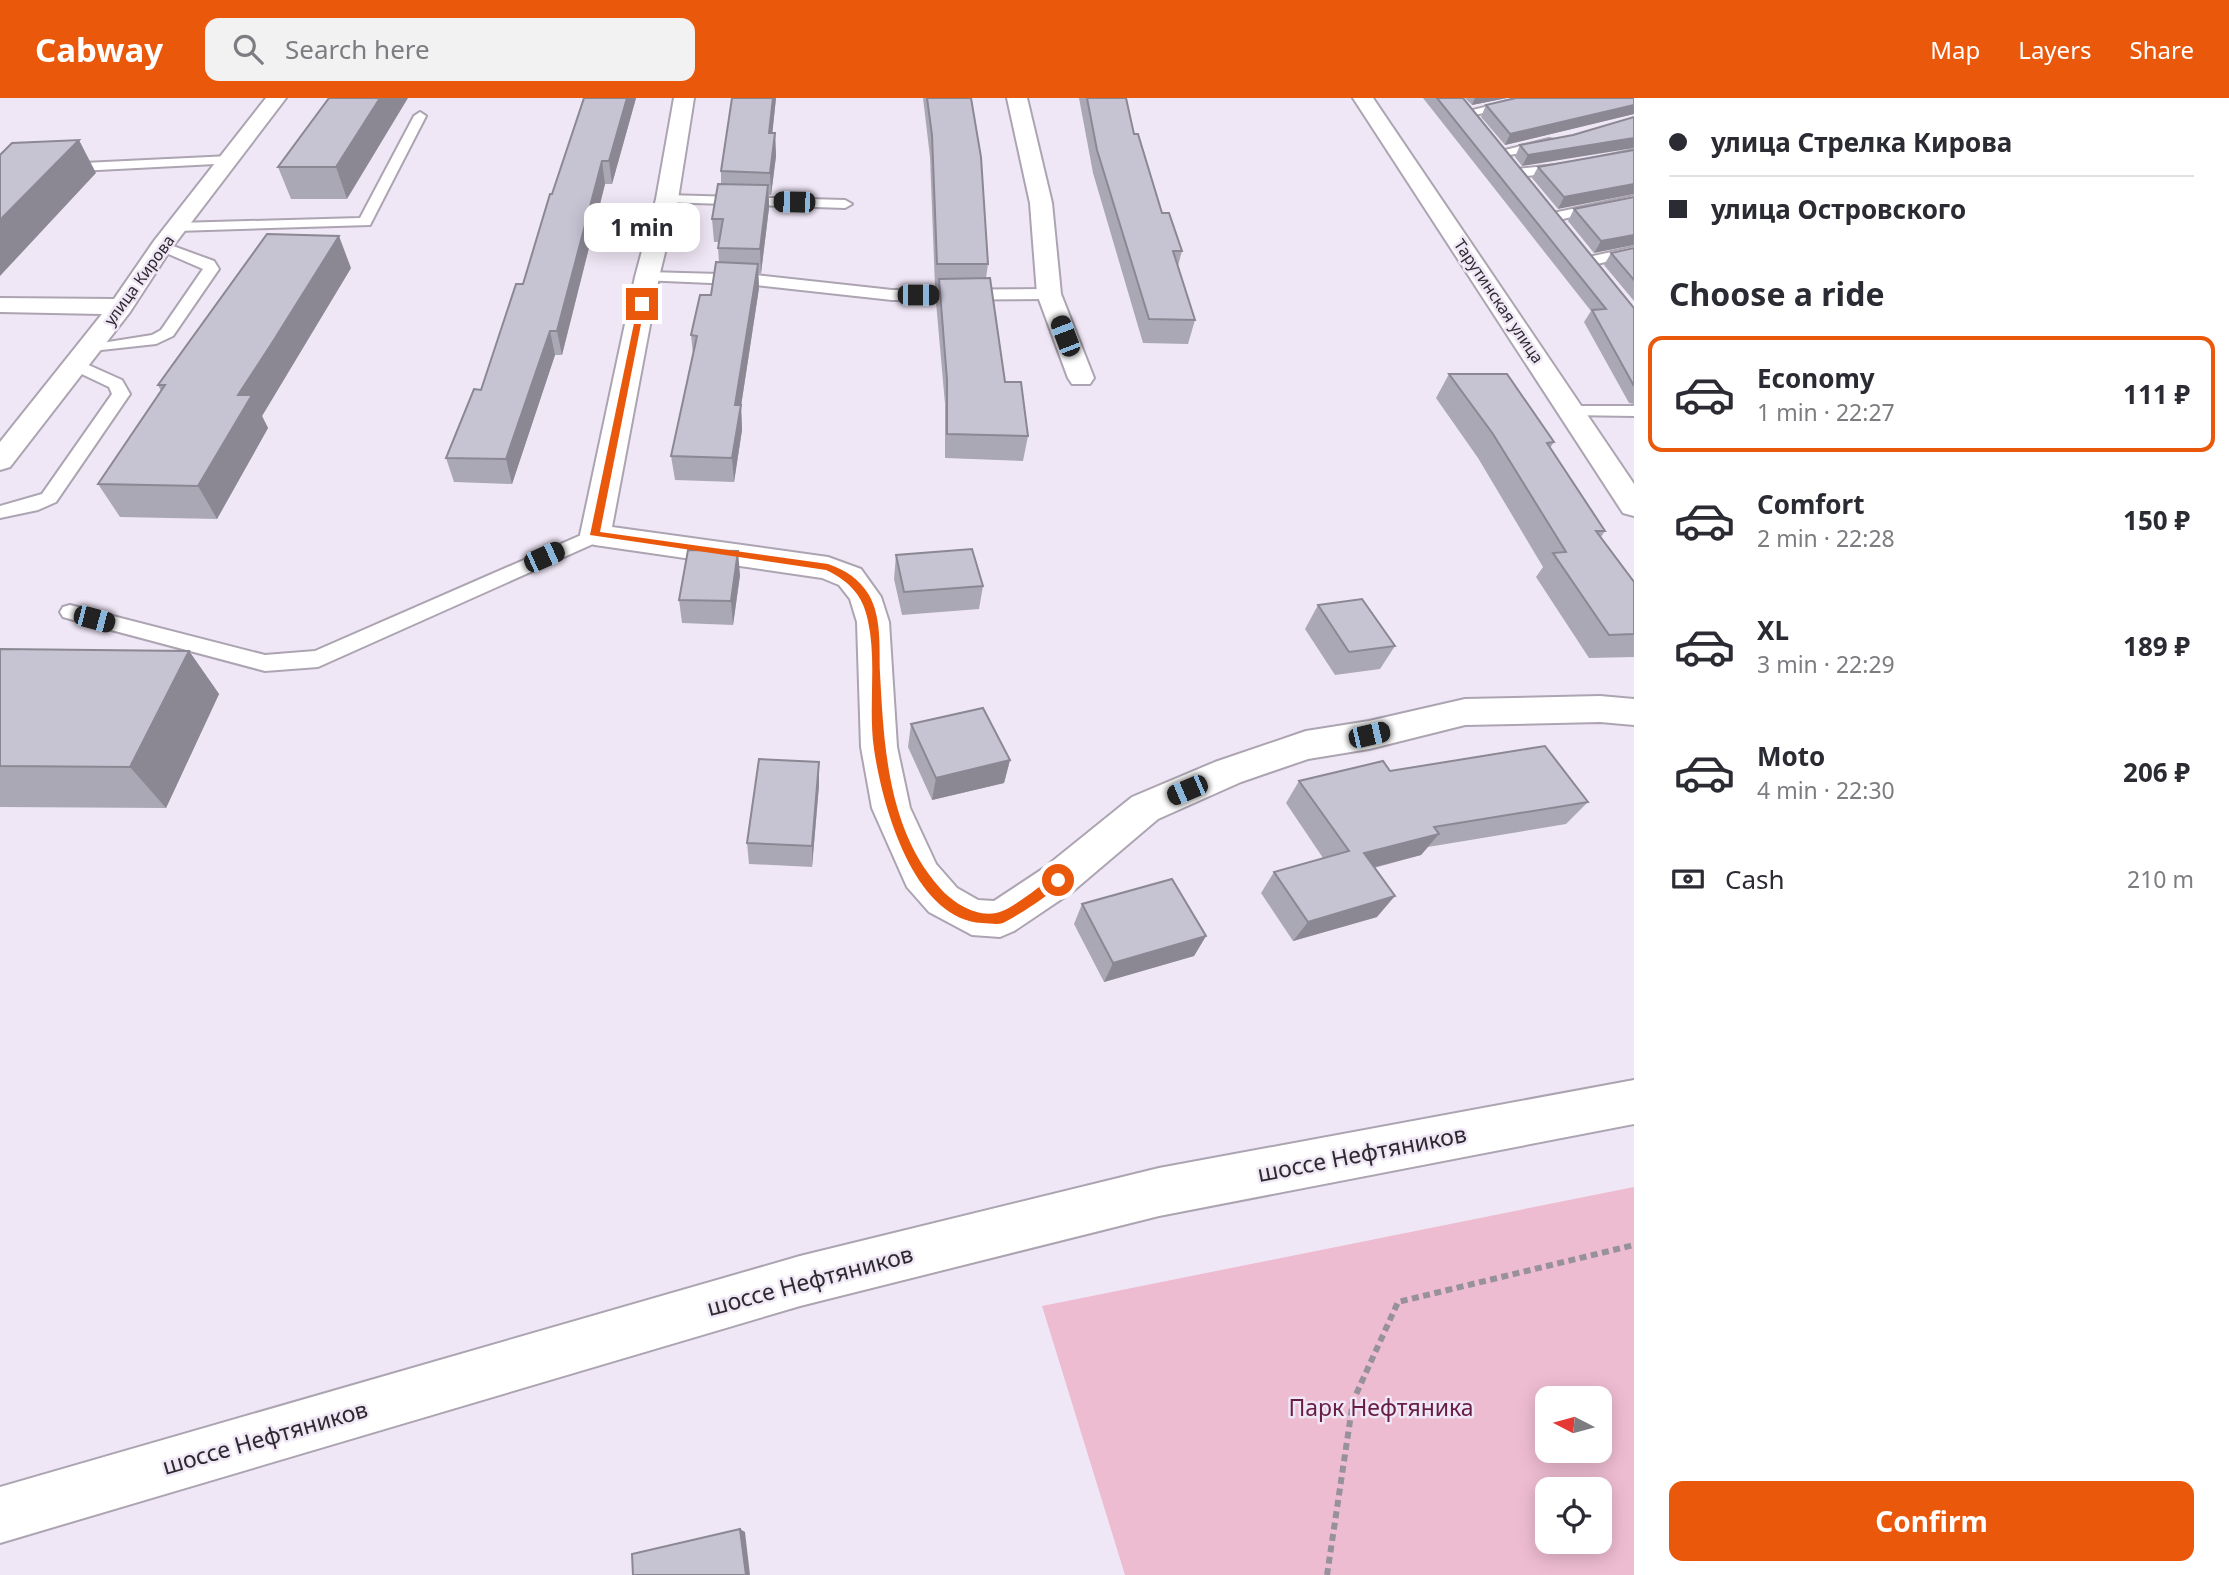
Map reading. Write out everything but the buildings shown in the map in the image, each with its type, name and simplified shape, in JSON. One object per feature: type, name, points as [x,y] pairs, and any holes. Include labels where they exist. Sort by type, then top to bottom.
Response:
[{"type":"street","name":"улица Кирова","points":[[4,451],[121,307],[170,237],[276,98]]},
{"type":"street","points":[[684,98],[667,199],[647,277],[595,535],[828,568],[850,577],[865,597],[873,622],[879,747],[891,808],[921,875],[943,900],[972,917],[1000,919],[1058,880],[1145,808],[1228,772],[1306,745],[1369,735],[1465,712],[1600,709],[1634,712]]},
{"type":"street","points":[[1017,98],[1041,203],[1049,294],[1081,378]]},
{"type":"street","name":"Тарутинская улица","points":[[1363,98],[1634,506]]},
{"type":"street","points":[[0,305],[121,307]]},
{"type":"street","name":"шоссе Нефтяников","points":[[0,1516],[800,1281],[1158,1192],[1634,1102]]},
{"type":"lane","points":[[1455,98],[1471,118],[1538,98]]},
{"type":"lane","points":[[170,237],[365,222],[420,116]]},
{"type":"lane","points":[[1531,191],[1496,148],[1562,141]]},
{"type":"lane","points":[[1517,173],[1566,169],[1634,154]]},
{"type":"lane","points":[[0,171],[230,160]]},
{"type":"lane","points":[[667,199],[845,204]]},
{"type":"lane","points":[[1567,235],[1549,213],[1634,200]]},
{"type":"lane","points":[[82,356],[156,339],[167,333],[211,269],[209,264],[170,237]]},
{"type":"lane","points":[[1589,261],[1634,251]]},
{"type":"lane","points":[[647,277],[756,280],[892,295],[1049,294]]},
{"type":"lane","points":[[0,512],[50,499],[121,394],[116,384],[82,356]]},
{"type":"lane","points":[[1573,411],[1634,411]]},
{"type":"lane","points":[[70,612],[265,663],[318,659],[595,535]]},
{"type":"path","points":[[1327,1575],[1353,1401],[1398,1302],[1634,1245]]},
{"type":"green space","name":"Парк Нефтяника","points":[[1634,1187],[1634,1575],[1125,1575],[1042,1306]]},
{"type":"route","points":[[642,304],[595,535],[774,559],[828,568],[850,577],[865,597],[873,622],[879,747],[891,808],[921,875],[943,900],[972,917],[1000,919],[1058,880]]}]
